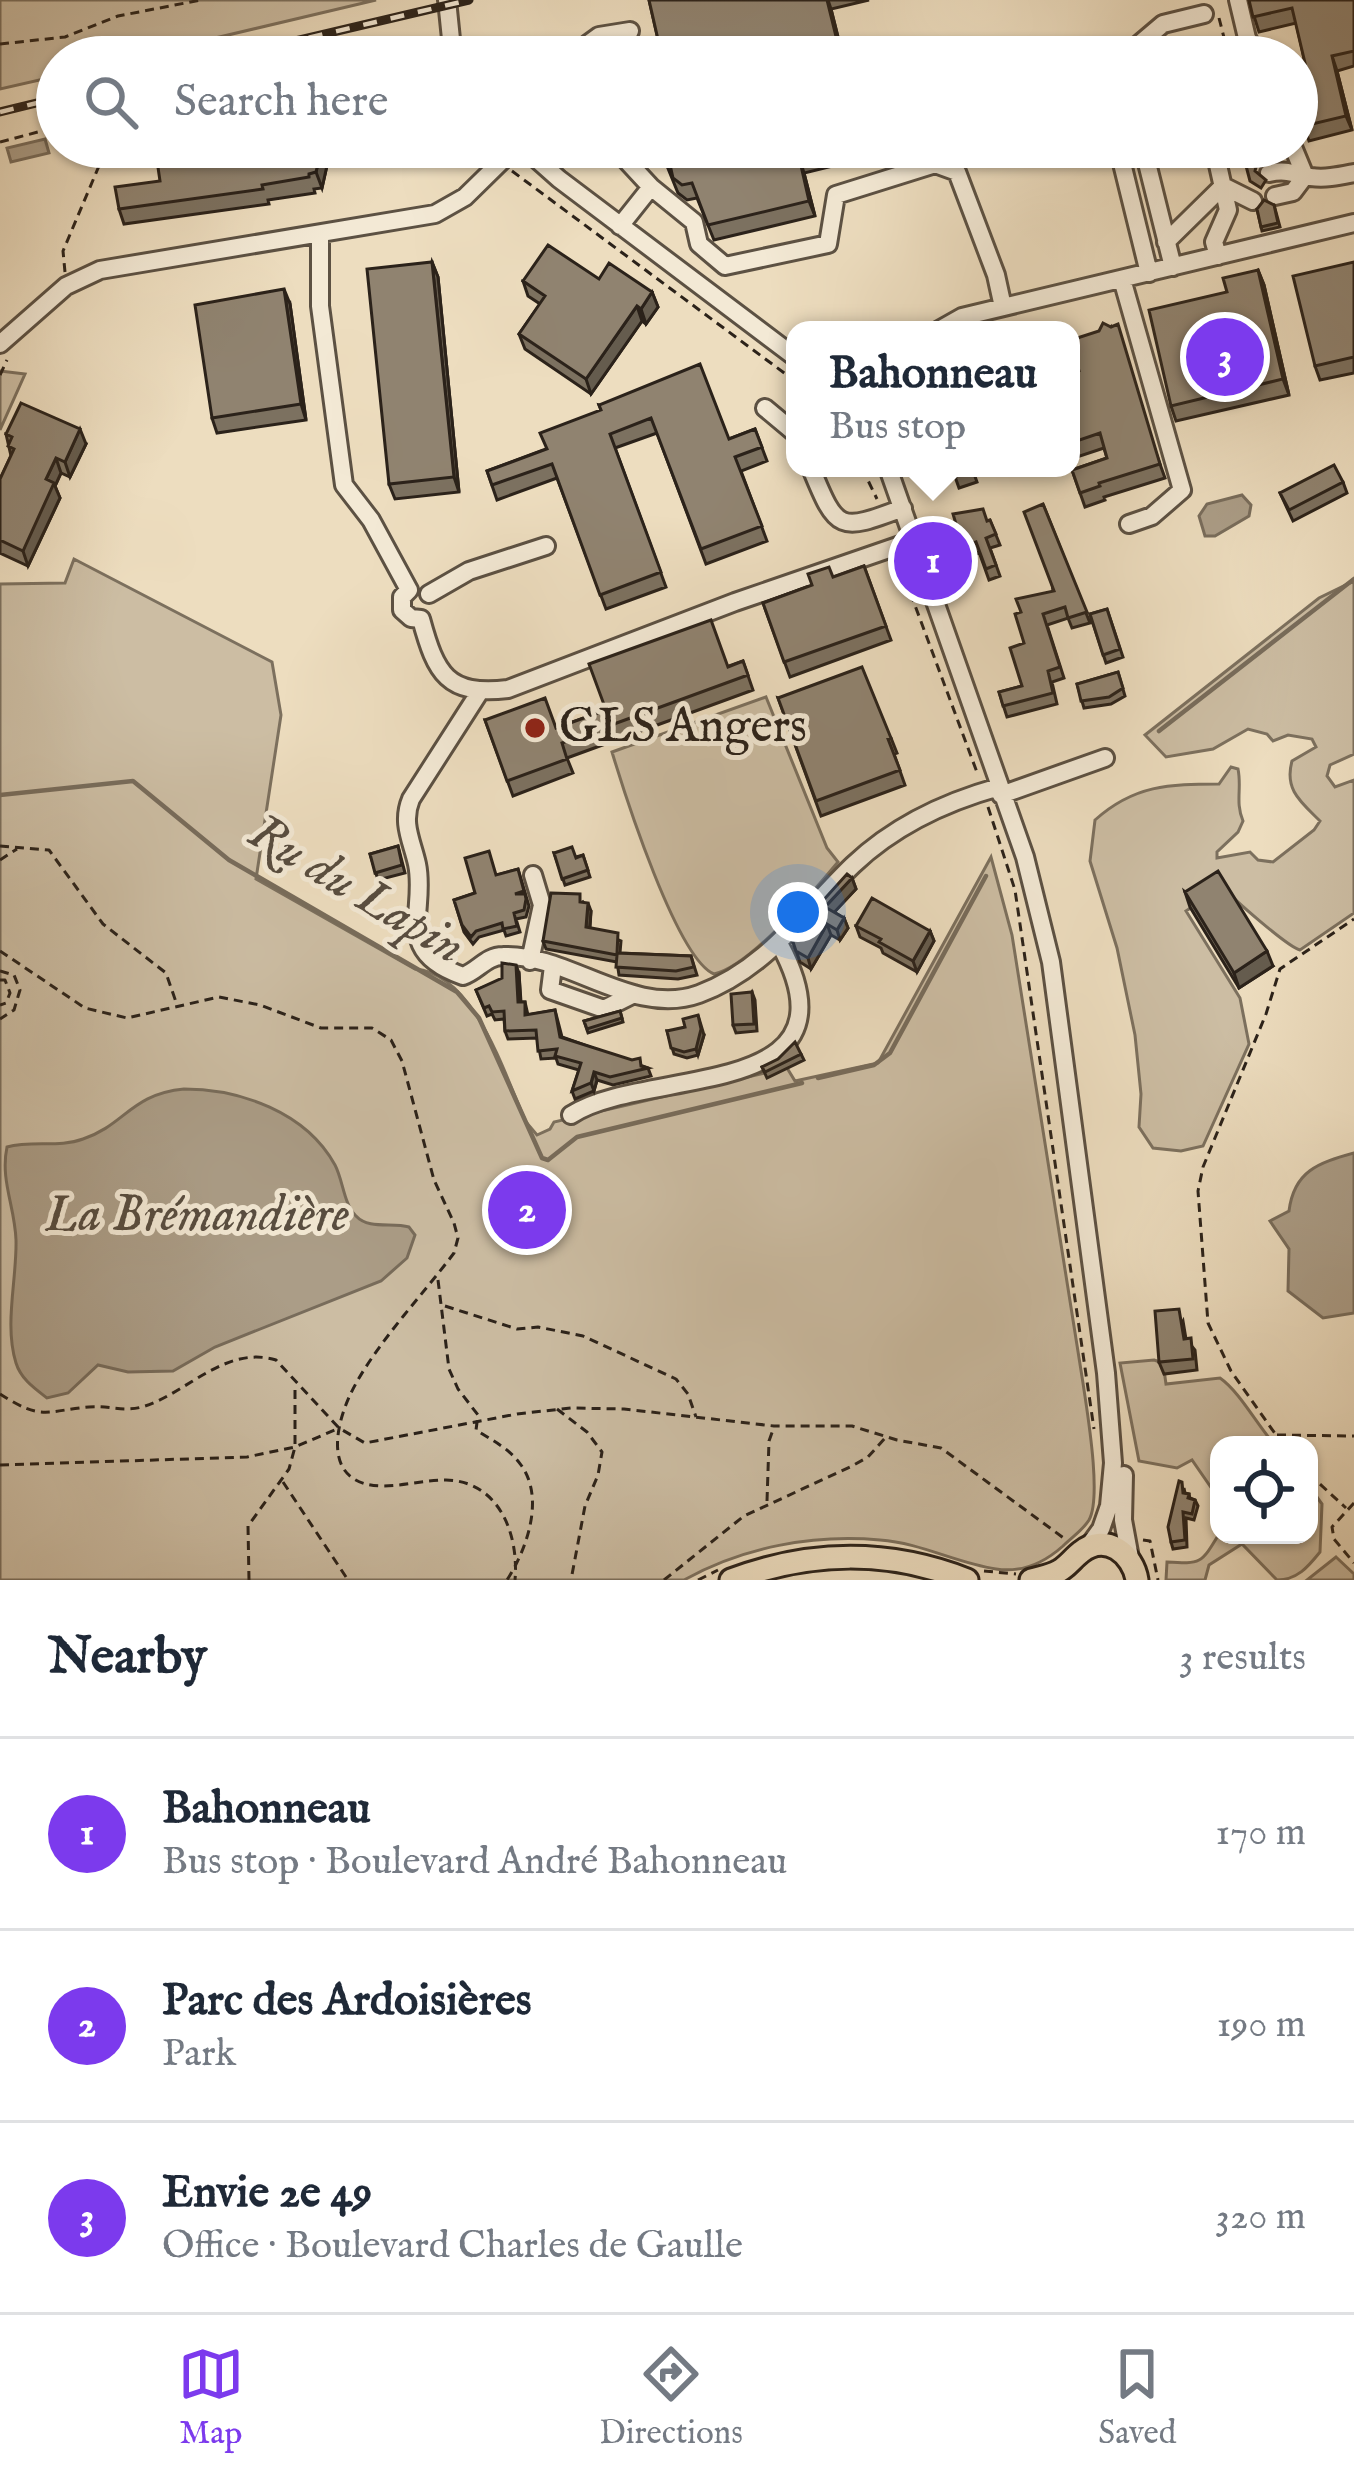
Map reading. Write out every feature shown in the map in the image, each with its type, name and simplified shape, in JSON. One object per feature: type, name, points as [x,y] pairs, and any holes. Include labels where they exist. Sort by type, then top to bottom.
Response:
[{"type":"main road","points":[[1031,1580],[1111,1546],[1133,1558]]},
{"type":"main road","points":[[731,1580],[812,1558],[864,1556],[927,1565],[967,1580]]},
{"type":"street","points":[[436,0],[445,36]]},
{"type":"street","points":[[445,36],[447,0]]},
{"type":"street","points":[[1238,0],[1247,36]]},
{"type":"street","points":[[1149,36],[1163,24],[1204,14]]},
{"type":"street","points":[[606,36],[630,31]]},
{"type":"street","points":[[0,344],[66,286],[100,269],[435,214],[465,197],[492,168]]},
{"type":"street","points":[[547,168],[786,350]]},
{"type":"street","points":[[633,168],[694,222],[699,244],[725,266],[828,244],[836,195],[922,168]]},
{"type":"street","points":[[952,168],[996,274],[1004,307]]},
{"type":"street","points":[[1123,168],[1148,272]]},
{"type":"street","points":[[1148,168],[1173,267]]},
{"type":"street","points":[[1218,256],[1214,242],[1228,210],[1219,168]]},
{"type":"street","points":[[1302,168],[1305,176]]},
{"type":"street","points":[[1269,172],[1286,169],[1331,178],[1354,172]]},
{"type":"street","points":[[1275,196],[1293,192],[1305,176]]},
{"type":"street","points":[[1166,242],[1223,186],[1248,178]]},
{"type":"street","points":[[1223,186],[1253,201]]},
{"type":"street","points":[[620,226],[651,187]]},
{"type":"street","points":[[955,321],[1354,224]]},
{"type":"street","points":[[320,234],[320,306],[344,485],[370,520],[409,590]]},
{"type":"street","points":[[1122,279],[1182,490],[1152,516],[1129,524]]},
{"type":"street","points":[[765,408],[786,426]]},
{"type":"street","points":[[815,477],[837,519],[858,525],[903,508]]},
{"type":"street","points":[[891,477],[995,791],[1025,857],[1052,962],[1106,1373],[1124,1462],[1123,1520],[1133,1558]]},
{"type":"street","points":[[422,619],[438,666],[456,685],[479,693],[508,689],[735,602],[915,540]]},
{"type":"street","points":[[429,593],[469,571],[547,546]]},
{"type":"street","points":[[420,586],[429,593],[432,609],[422,619],[411,618],[402,610],[402,597],[420,586]]},
{"type":"street","points":[[479,693],[411,799],[405,819],[417,865],[415,917],[420,940],[437,963],[463,976],[484,961],[502,956],[671,1000],[696,995],[780,945],[850,868],[877,844],[922,816],[1105,758]]},
{"type":"street","points":[[530,961],[542,905],[532,875]]},
{"type":"street","points":[[571,1114],[601,1101],[735,1072],[783,1048],[796,1029],[798,1013],[794,979],[780,945]]},
{"type":"street","points":[[1075,1559],[1101,1529],[1113,1487],[1106,1373]]},
{"type":"path","points":[[68,36],[118,16],[201,0]]},
{"type":"path","points":[[1204,14],[1219,16],[1223,36]]},
{"type":"path","points":[[0,44],[36,40]]},
{"type":"path","points":[[0,142],[36,133]]},
{"type":"path","points":[[66,286],[63,251],[98,168]]},
{"type":"path","points":[[507,168],[786,374]]},
{"type":"path","points":[[866,477],[883,516]]},
{"type":"path","points":[[894,547],[995,791],[1015,890],[1095,1442]]},
{"type":"path","points":[[0,846],[49,850],[83,902],[166,973],[176,1004]]},
{"type":"path","points":[[0,860],[19,848]]},
{"type":"path","points":[[1354,919],[1280,969],[1203,1167],[1198,1192],[1208,1323],[1231,1371],[1275,1435],[1354,1436]]},
{"type":"path","points":[[0,950],[85,1008],[127,1018],[220,997],[260,1005],[321,1028],[372,1028],[392,1040],[402,1060],[434,1180],[458,1238],[454,1253],[351,1394],[339,1428],[338,1458],[348,1474],[377,1486],[446,1480],[469,1483],[486,1492],[500,1506],[510,1531],[515,1580]]},
{"type":"path","points":[[0,971],[14,974],[20,996],[14,1010],[0,1019]]},
{"type":"path","points":[[0,980],[5,980],[10,993],[0,1005]]},
{"type":"path","points":[[437,1276],[449,1369],[475,1409],[479,1433],[498,1441],[522,1466],[532,1489],[531,1523],[507,1580]]},
{"type":"path","points":[[443,1306],[517,1329],[538,1327],[583,1336],[676,1379],[688,1394],[696,1418]]},
{"type":"path","points":[[0,1394],[41,1413],[94,1406],[125,1411],[151,1404],[222,1366],[263,1357],[276,1360],[339,1428],[365,1443],[556,1408],[605,1408],[774,1426],[852,1426],[941,1448],[1051,1525],[1075,1559]]},
{"type":"path","points":[[249,1580],[248,1526],[281,1480],[296,1447],[296,1386]]},
{"type":"path","points":[[556,1408],[587,1432],[602,1452],[585,1506],[571,1580]]},
{"type":"path","points":[[767,1502],[774,1426]]},
{"type":"path","points":[[0,1465],[248,1457],[296,1447],[339,1428]]},
{"type":"path","points":[[664,1580],[767,1502],[852,1466],[887,1436]]},
{"type":"path","points":[[281,1480],[348,1580]]},
{"type":"path","points":[[1318,1483],[1347,1510]]},
{"type":"path","points":[[1354,1503],[1332,1527],[1334,1539],[1354,1563]]},
{"type":"path","points":[[1133,1558],[1150,1541],[1158,1580]]},
{"type":"shaded area","points":[[0,0],[376,0],[224,36],[36,36],[36,81],[0,89]]},
{"type":"shaded area","points":[[0,371],[25,374],[0,430]]},
{"type":"shaded area","points":[[74,559],[272,662],[281,715],[256,879],[455,988],[485,1029],[526,1122],[537,1135],[554,1122],[787,1068],[795,1081],[878,1063],[991,857],[1012,935],[1087,1413],[1094,1493],[1084,1527],[1048,1557],[1015,1569],[981,1566],[895,1542],[829,1539],[754,1551],[684,1580],[0,1580],[0,584],[65,583]]},
{"type":"shaded area","points":[[1354,581],[1354,754],[1330,765],[1327,776],[1335,787],[1354,780],[1354,913],[1300,950],[1223,887],[1186,911],[1240,998],[1249,1044],[1203,1146],[1181,1151],[1153,1148],[1139,1127],[1135,1035],[1117,948],[1090,861],[1095,820],[1138,793],[1219,784],[1231,767],[1238,769],[1243,821],[1217,858],[1250,852],[1258,860],[1273,862],[1314,830],[1320,821],[1296,795],[1290,780],[1292,761],[1316,747],[1312,739],[1288,735],[1273,741],[1267,734],[1248,729],[1213,749],[1166,757],[1145,735],[1319,598]]},
{"type":"shaded area","points":[[766,697],[827,848],[838,862],[762,943],[714,974],[684,939],[669,909],[612,752]]},
{"type":"shaded area","points":[[1120,1363],[1163,1363],[1166,1384],[1220,1378],[1268,1436],[1210,1436],[1210,1486],[1192,1460],[1177,1468],[1139,1461]]},
{"type":"shaded area","points":[[1318,1498],[1322,1504],[1320,1552],[1296,1575],[1277,1580],[1242,1544],[1318,1544]]},
{"type":"shaded area","points":[[1213,1544],[1242,1544],[1209,1565],[1205,1580],[1166,1580],[1167,1562],[1199,1560]]},
{"type":"shaded area","points":[[1336,1557],[1354,1574],[1354,1580],[1307,1580]]},
{"type":"water","points":[[36,141],[36,156],[11,162],[7,148]]},
{"type":"water","points":[[1242,495],[1251,505],[1249,516],[1215,536],[1205,536],[1199,516],[1207,504]]},
{"type":"water","name":"La Brémandière","points":[[184,1089],[249,1099],[307,1131],[335,1165],[356,1216],[374,1224],[409,1227],[415,1235],[407,1258],[381,1281],[215,1347],[173,1371],[128,1372],[98,1365],[68,1393],[47,1398],[21,1374],[13,1348],[16,1240],[5,1171],[7,1147],[83,1139],[152,1097]]},
{"type":"water","points":[[1354,1153],[1354,1313],[1323,1318],[1288,1291],[1289,1249],[1270,1221],[1289,1211],[1296,1186],[1310,1171]]},
{"type":"building","points":[[649,0],[827,0],[836,36],[657,36]]},
{"type":"building","points":[[1249,0],[1354,0],[1354,51],[1332,56],[1346,116],[1318,123],[1318,36],[1299,36],[1292,8],[1253,17]]},
{"type":"building","points":[[158,168],[317,168],[309,177],[262,185],[263,189],[119,209],[115,187],[160,181]]},
{"type":"building","points":[[671,168],[802,168],[809,201],[708,225],[692,183],[682,185],[673,178]]},
{"type":"building","points":[[1247,168],[1256,168],[1266,180],[1261,188],[1250,181]]},
{"type":"building","points":[[1264,200],[1274,205],[1278,223],[1261,227],[1257,209]]},
{"type":"building","points":[[548,245],[599,279],[609,263],[652,292],[586,379],[519,334],[545,296],[523,281]]},
{"type":"building","points":[[432,262],[454,477],[389,484],[367,269]]},
{"type":"building","points":[[1354,262],[1354,357],[1315,366],[1293,276]]},
{"type":"building","points":[[1258,270],[1283,379],[1171,406],[1149,310],[1227,292],[1223,278]]},
{"type":"building","points":[[284,289],[301,404],[212,418],[195,305]]},
{"type":"building","points":[[1103,323],[1118,324],[1160,464],[1080,493],[1074,477],[1080,477],[1080,467],[1107,458],[1100,433],[1080,440],[1080,337],[1099,331]]},
{"type":"building","points":[[700,364],[729,439],[755,429],[762,447],[735,457],[762,526],[701,549],[651,418],[610,434],[661,572],[600,595],[552,464],[492,485],[487,471],[547,449],[540,433]]},
{"type":"building","points":[[21,403],[80,429],[65,462],[56,458],[46,479],[54,483],[23,551],[0,540],[0,479],[14,449],[8,446],[12,437],[6,434]]},
{"type":"building","points":[[1334,465],[1343,482],[1289,510],[1280,493]]},
{"type":"building","points":[[1043,504],[1087,612],[1068,618],[1065,607],[1043,614],[1060,667],[1048,671],[1053,693],[1003,706],[999,692],[1022,686],[1010,648],[1024,643],[1015,614],[1021,612],[1016,599],[1054,591],[1024,512]]},
{"type":"building","points":[[983,509],[996,534],[986,538],[996,565],[986,569],[976,542],[944,554],[935,534],[956,524],[953,514]]},
{"type":"building","points":[[864,566],[886,626],[784,662],[763,603],[812,585],[808,574],[829,567],[833,577]]},
{"type":"building","points":[[1107,609],[1120,649],[1103,655],[1090,614]]},
{"type":"building","points":[[711,620],[728,667],[743,661],[748,675],[562,743],[567,759],[507,781],[485,720],[545,698],[556,728],[606,710],[589,664]]},
{"type":"building","points":[[862,667],[900,770],[816,801],[778,698]]},
{"type":"building","points":[[1118,672],[1123,688],[1109,697],[1081,701],[1077,684]]},
{"type":"building","points":[[398,846],[402,865],[375,873],[370,854]]},
{"type":"building","points":[[572,847],[576,858],[583,855],[588,870],[562,879],[554,853]]},
{"type":"building","points":[[489,851],[496,875],[518,869],[524,891],[515,894],[525,894],[524,910],[514,913],[517,926],[503,929],[502,923],[471,937],[454,900],[475,893],[465,858]]},
{"type":"building","points":[[1218,871],[1267,951],[1234,973],[1185,892]]},
{"type":"building","points":[[847,874],[852,878],[825,907],[844,918],[837,930],[827,924],[808,958],[796,951],[791,936]]},
{"type":"building","points":[[551,893],[580,894],[580,902],[588,903],[586,927],[618,933],[617,953],[691,956],[694,967],[676,971],[616,967],[617,955],[543,941]]},
{"type":"building","points":[[872,898],[930,931],[913,961],[856,926]]},
{"type":"building","points":[[502,963],[516,965],[518,1002],[525,1002],[525,1015],[555,1010],[560,1037],[632,1060],[640,1058],[641,1066],[648,1068],[610,1077],[594,1072],[591,1083],[572,1091],[581,1063],[555,1056],[557,1049],[538,1051],[536,1030],[505,1031],[504,1011],[484,1008],[476,990],[502,978]]},
{"type":"building","points":[[752,992],[754,1024],[733,1025],[731,994]]},
{"type":"building","points":[[620,1011],[622,1018],[587,1029],[584,1021]]},
{"type":"building","points":[[698,1015],[701,1029],[696,1049],[671,1048],[667,1031],[685,1027],[683,1019]]},
{"type":"building","points":[[795,1042],[801,1054],[765,1072],[762,1067]]},
{"type":"building","points":[[1179,1309],[1184,1339],[1191,1338],[1193,1359],[1159,1362],[1155,1311]]},
{"type":"building","points":[[1179,1481],[1183,1493],[1195,1500],[1192,1514],[1183,1512],[1185,1540],[1171,1542],[1168,1527]]},
{"type":"waterway","name":"Ru du Lapin","points":[[1159,731],[1354,579]]},
{"type":"waterway","name":"Ru du Lapin","points":[[0,795],[133,781],[229,860],[457,992],[479,1018],[542,1158],[548,1160],[577,1137],[802,1083]]},
{"type":"waterway","name":"Ru du Lapin","points":[[818,1078],[874,1065],[890,1053],[986,876]]},
{"type":"railway","points":[[316,36],[469,0]]},
{"type":"railway","points":[[0,112],[36,103]]},
{"type":"place","name":"Envie 2e 49","points":[[1225,357]]},
{"type":"place","name":"Bahonneau","points":[[933,561]]},
{"type":"place","name":"GLS Angers","points":[[535,728]]},
{"type":"place","name":"Parc des Ardoisières","points":[[527,1210]]}]
